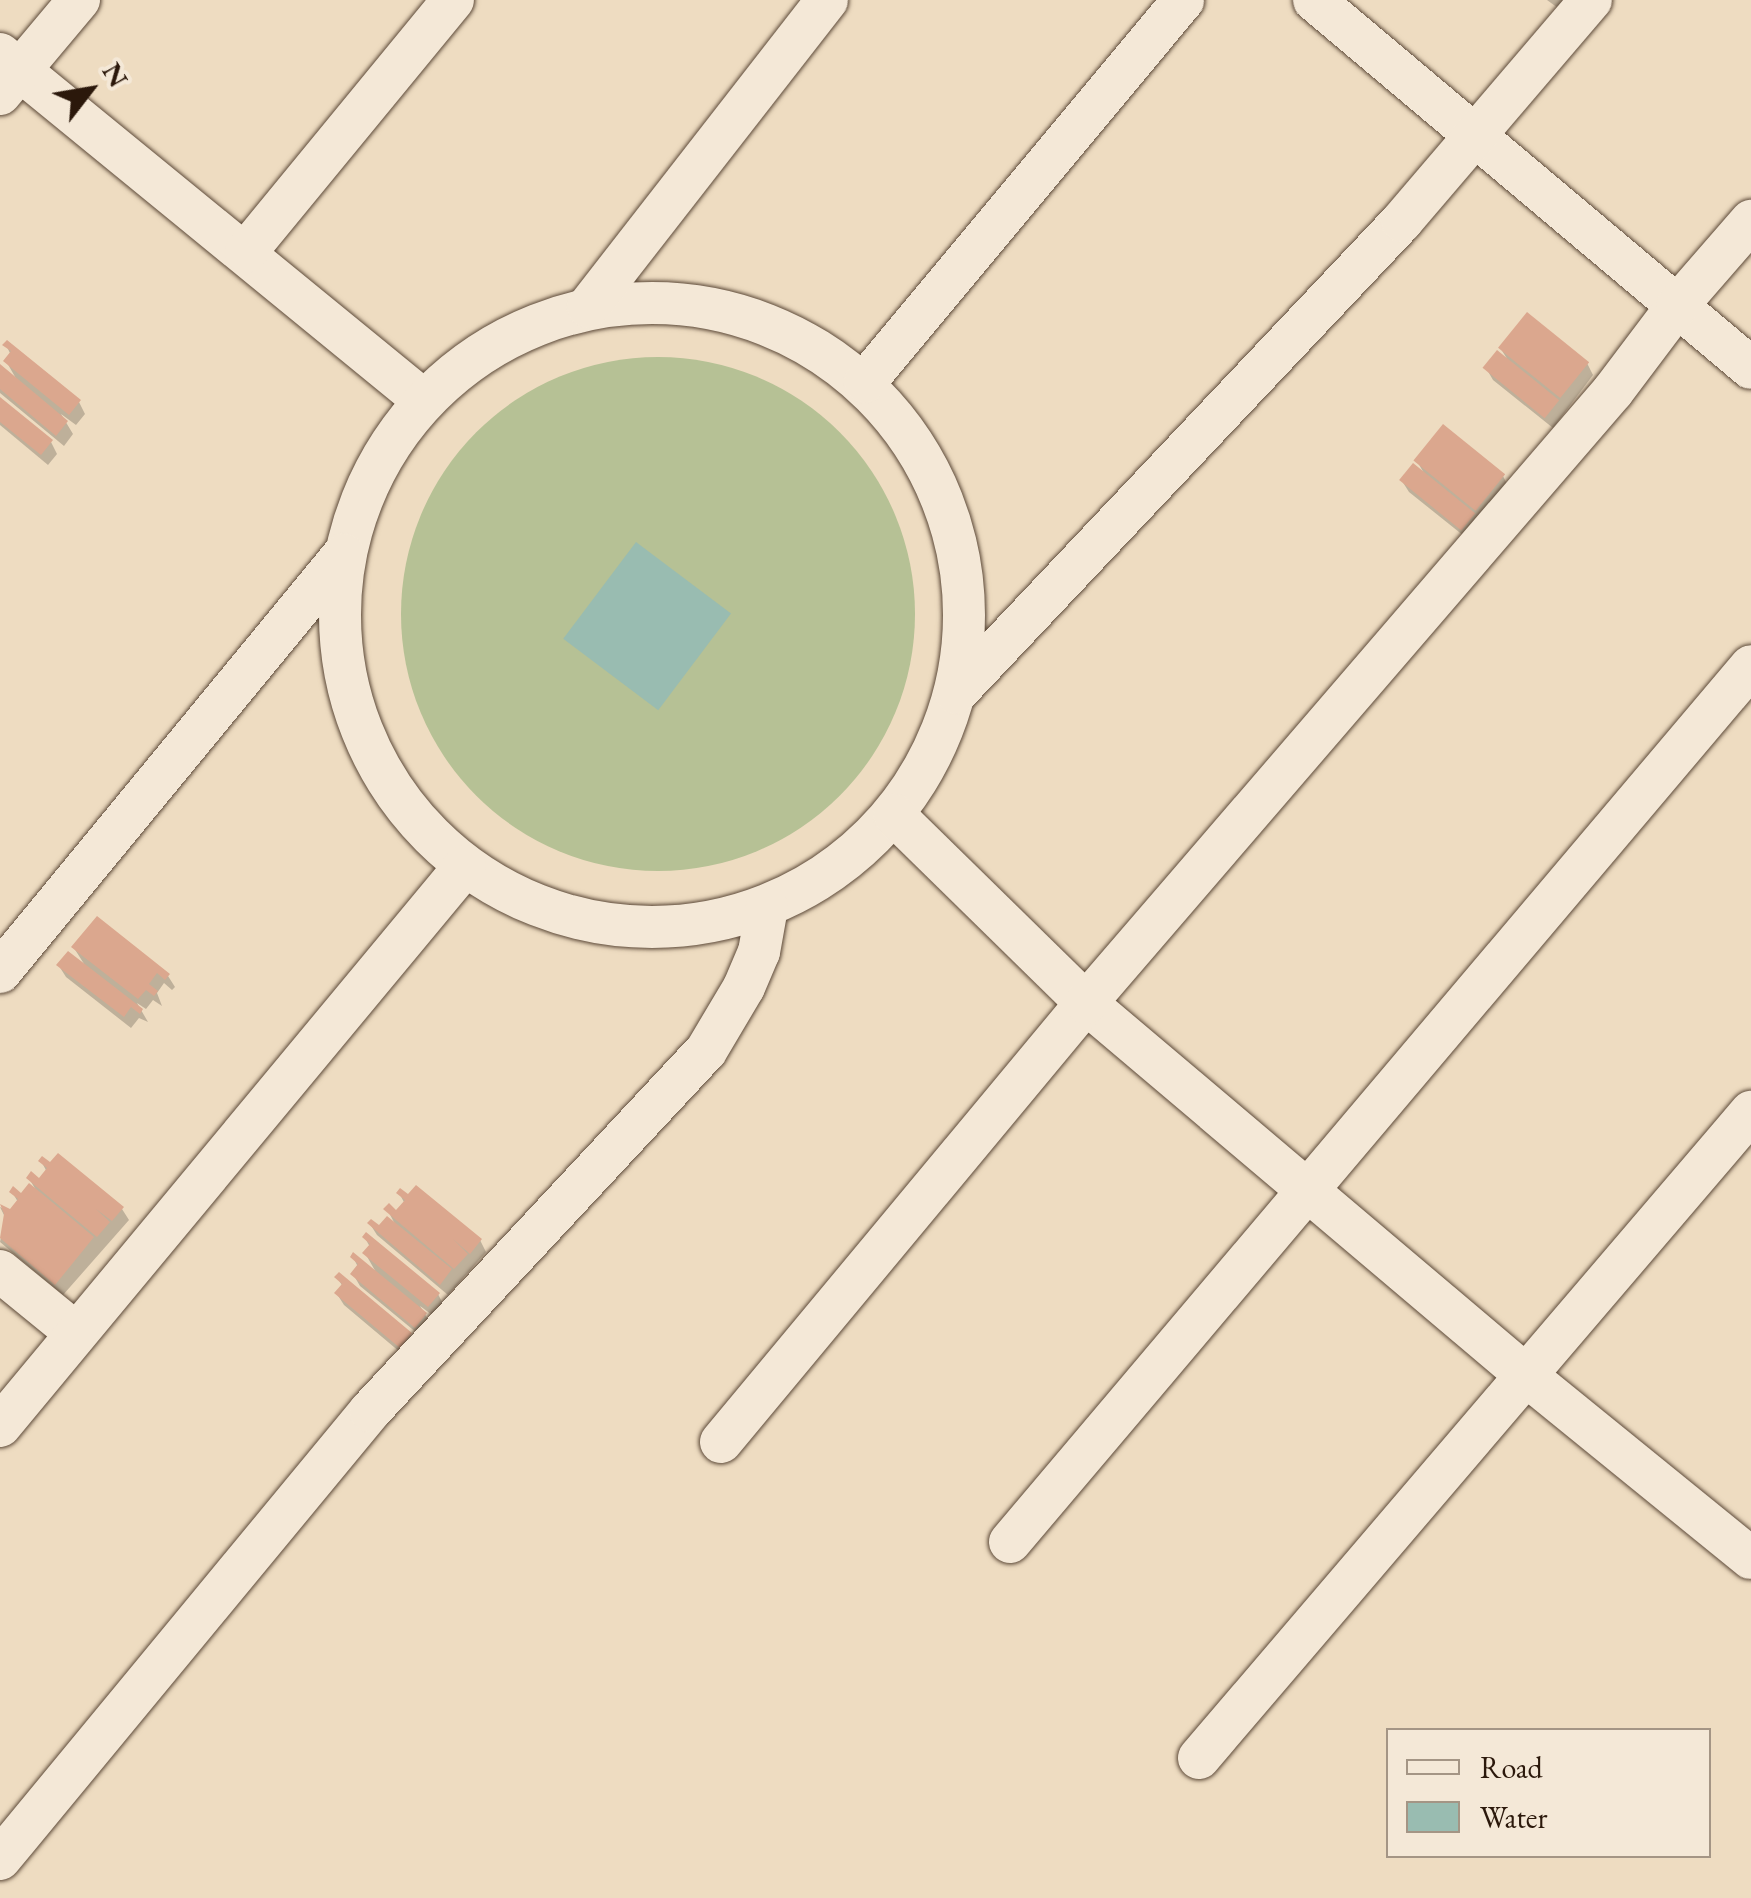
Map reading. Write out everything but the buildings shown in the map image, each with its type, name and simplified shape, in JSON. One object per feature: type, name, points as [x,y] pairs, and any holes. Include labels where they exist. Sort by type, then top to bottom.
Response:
[{"type":"street","points":[[79,0],[6,73],[246,252],[422,399]]},
{"type":"street","points":[[246,252],[453,0]]},
{"type":"street","points":[[588,306],[827,0]]},
{"type":"street","points":[[866,382],[1182,0]]},
{"type":"street","points":[[1314,0],[1751,368]]},
{"type":"street","points":[[956,693],[1336,291],[1476,136],[1590,0]]},
{"type":"street","points":[[721,1442],[1086,1003],[1613,392],[1677,306],[1751,220]]},
{"type":"street","points":[[683,302],[776,326],[866,382],[904,430],[938,489],[960,556],[965,624],[956,693],[932,757],[894,815],[837,870],[767,907],[690,926],[611,926],[534,905],[466,866],[403,804],[360,728],[340,642],[344,554],[372,471],[422,399],[498,340],[588,306],[683,302]]},
{"type":"street","points":[[0,972],[344,554]]},
{"type":"street","points":[[1010,1542],[1751,666]]},
{"type":"street","points":[[894,815],[1086,1003],[1305,1191],[1528,1377],[1746,1544]]},
{"type":"street","points":[[0,1426],[466,866]]},
{"type":"street","points":[[0,1859],[370,1410],[706,1051],[744,987],[759,952],[767,907]]},
{"type":"street","points":[[1200,1758],[1751,1112]]},
{"type":"street","points":[[0,1271],[76,1334]]},
{"type":"green space","points":[[658,357],[708,361],[757,376],[801,400],[840,432],[872,471],[896,515],[911,564],[915,614],[911,664],[896,713],[872,757],[840,796],[801,828],[757,852],[708,867],[658,871],[608,867],[559,852],[515,828],[476,796],[444,757],[420,713],[405,664],[401,614],[405,564],[420,515],[444,471],[476,432],[515,400],[559,376],[608,361]]},
{"type":"water","points":[[636,542],[731,614],[658,710],[563,639]]}]
